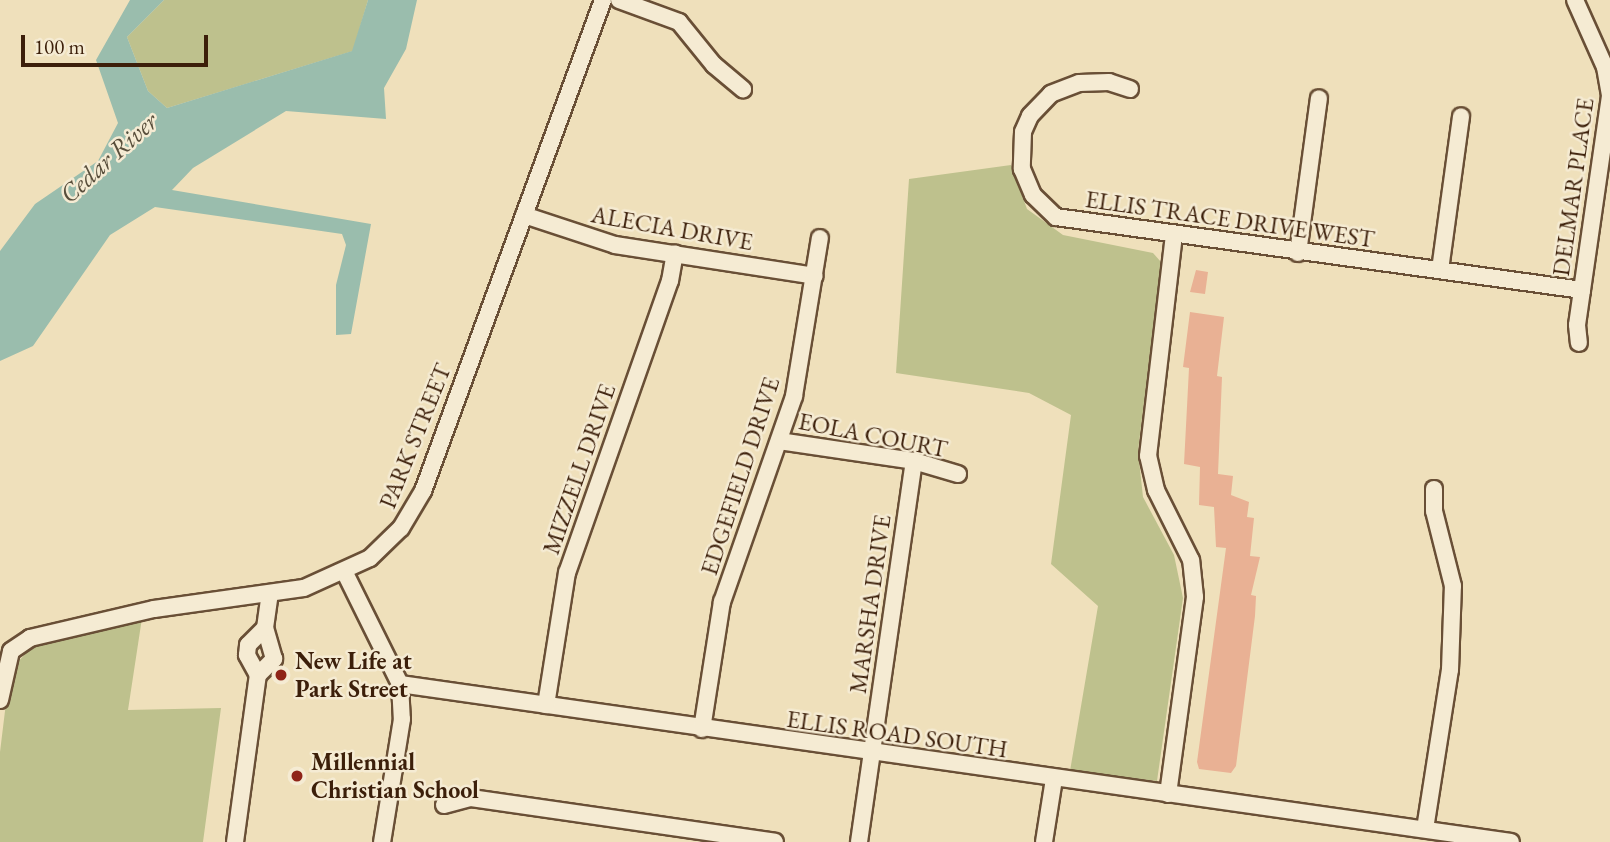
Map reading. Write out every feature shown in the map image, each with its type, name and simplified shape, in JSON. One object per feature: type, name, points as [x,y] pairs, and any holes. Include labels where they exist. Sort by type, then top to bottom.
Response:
[{"type":"street","name":"PARK STREET","points":[[0,700],[6,650],[30,638],[92,620],[270,593],[345,572],[388,542],[413,511],[603,0]]},
{"type":"street","points":[[619,0],[679,22],[714,65],[743,89]]},
{"type":"street","name":"DELMAR PLACE","points":[[1575,0],[1605,67],[1610,96],[1582,290],[1579,343]]},
{"type":"street","name":"ELLIS TRACE DRIVE WEST","points":[[1130,89],[1096,81],[1051,94],[1027,122],[1022,169],[1033,195],[1056,217],[1174,236],[1582,290]]},
{"type":"street","points":[[1298,253],[1319,97]]},
{"type":"street","points":[[1440,271],[1461,116]]},
{"type":"street","name":"ALECIA DRIVE","points":[[524,215],[589,239],[815,276]]},
{"type":"street","points":[[1168,794],[1195,597],[1191,560],[1156,490],[1148,456],[1174,236]]},
{"type":"street","name":"EDGEFIELD DRIVE","points":[[702,729],[722,601],[794,397],[820,238]]},
{"type":"street","name":"MIZZELL DRIVE","points":[[546,705],[567,573],[675,253]]},
{"type":"street","name":"EOLA COURT","points":[[779,441],[914,461],[958,474]]},
{"type":"street","name":"MARSHA DRIVE","points":[[859,842],[914,461]]},
{"type":"street","points":[[1425,829],[1451,670],[1453,586],[1434,511],[1434,489]]},
{"type":"street","points":[[345,572],[400,684],[402,719],[382,842]]},
{"type":"street","points":[[258,675],[274,659],[265,628],[270,593]]},
{"type":"street","points":[[235,842],[258,675],[247,655],[248,645],[265,628]]},
{"type":"street","name":"ELLIS ROAD SOUTH","points":[[400,684],[872,754],[1506,842]]},
{"type":"street","points":[[1044,842],[1054,779]]},
{"type":"street","points":[[444,805],[471,797],[710,837],[775,842]]},
{"type":"green space","points":[[164,0],[368,0],[353,51],[167,108],[148,91],[127,37]]},
{"type":"green space","points":[[1011,165],[1027,209],[1063,235],[1153,253],[1161,262],[1138,451],[1143,497],[1174,555],[1183,598],[1157,781],[1070,771],[1098,606],[1051,564],[1071,415],[1029,393],[896,373],[909,179]]},
{"type":"green space","points":[[142,618],[128,710],[221,708],[203,842],[0,842],[0,752],[10,670],[33,646]]},
{"type":"water","name":"Cedar River","points":[[130,0],[164,0],[127,37],[148,91],[167,108],[352,51],[368,0],[417,0],[406,49],[384,88],[386,119],[286,111],[193,168],[172,190],[371,224],[351,334],[336,335],[336,285],[346,245],[342,234],[155,207],[110,235],[33,346],[0,361],[0,251],[35,204],[98,161],[118,123],[96,60]]},
{"type":"building","points":[[1196,270],[1208,272],[1205,294],[1190,292]]},
{"type":"building","points":[[1190,312],[1224,317],[1217,376],[1222,377],[1218,474],[1233,476],[1231,495],[1249,502],[1247,517],[1254,518],[1250,556],[1260,557],[1251,595],[1256,596],[1255,616],[1236,766],[1231,773],[1199,769],[1197,762],[1226,548],[1216,547],[1214,507],[1199,505],[1200,467],[1184,464],[1189,368],[1183,367]]},
{"type":"place","name":"New Life at Park Street","points":[[281,675]]},
{"type":"place","name":"Millennial Christian School","points":[[297,776]]}]
